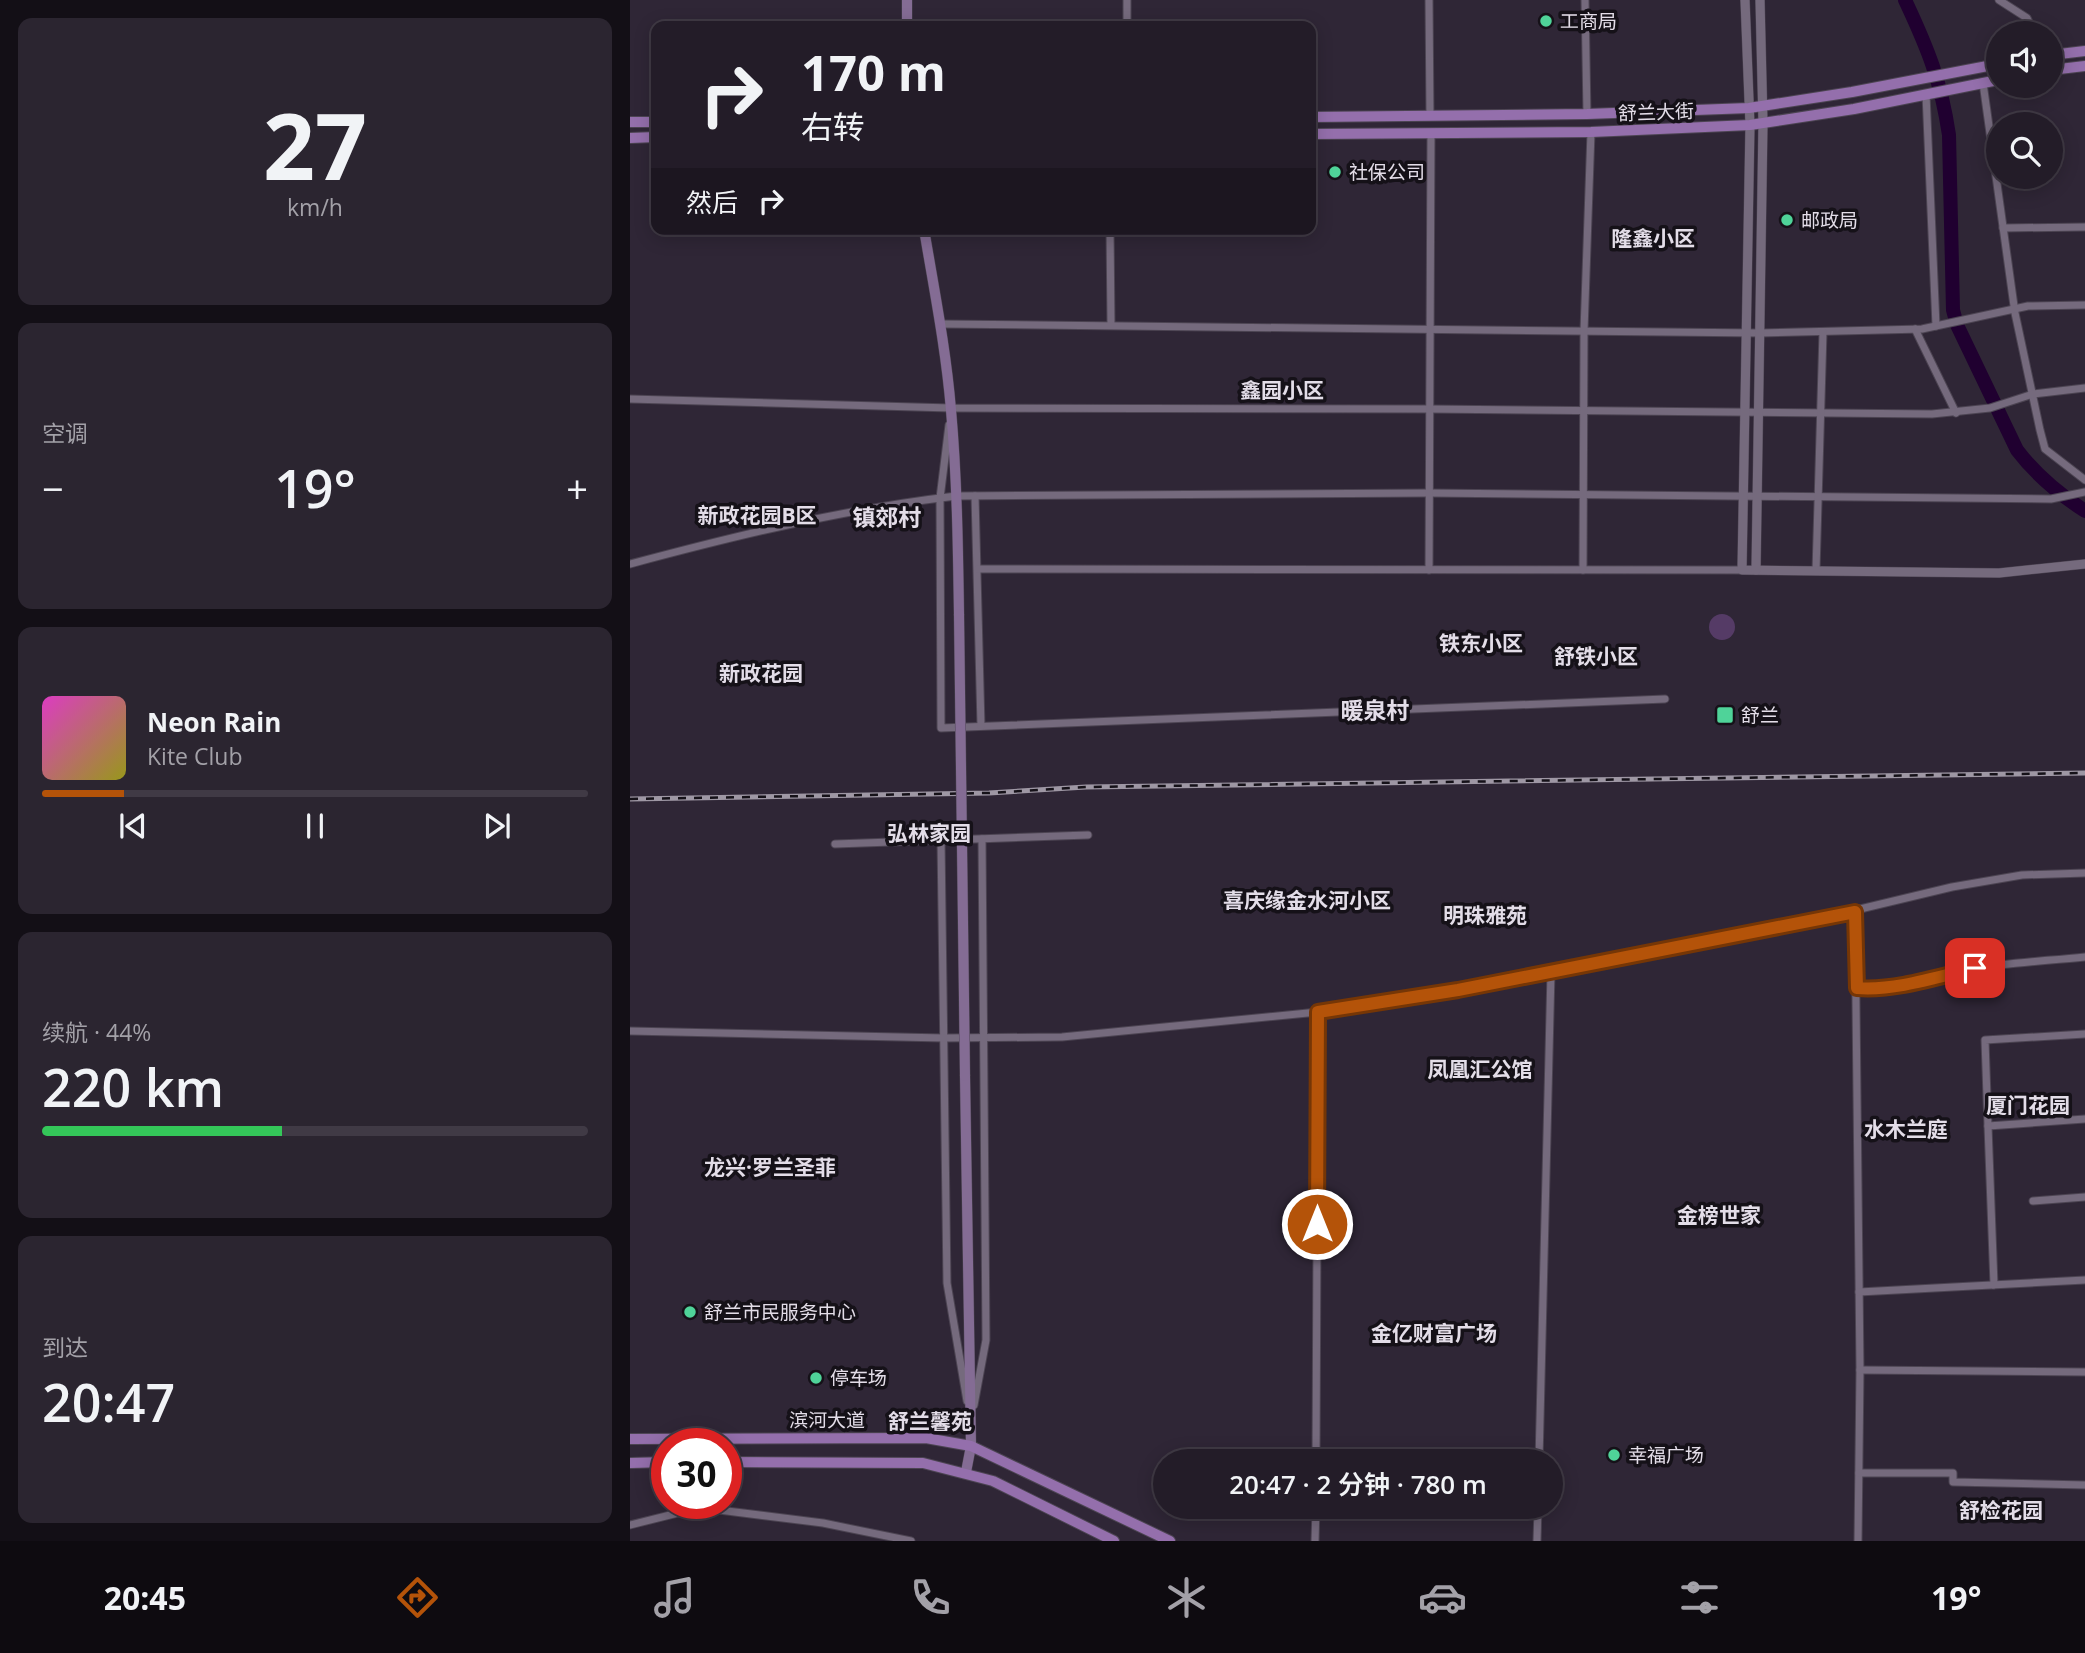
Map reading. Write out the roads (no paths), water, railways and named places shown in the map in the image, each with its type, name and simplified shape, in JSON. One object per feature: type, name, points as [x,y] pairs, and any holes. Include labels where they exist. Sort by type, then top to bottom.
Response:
[{"type":"main road","points":[[906,21],[907,0]]},
{"type":"main road","points":[[2063,54],[2085,51]]},
{"type":"main road","name":"舒兰大街","points":[[1316,117],[1587,114],[1749,108],[1986,66]]},
{"type":"main road","points":[[2063,69],[2085,66]]},
{"type":"main road","name":"舒兰大街","points":[[1316,134],[1591,132],[1763,124],[1986,82]]},
{"type":"main road","points":[[630,122],[651,122]]},
{"type":"main road","points":[[630,138],[651,137]]},
{"type":"main road","points":[[925,235],[941,324],[951,408],[956,496],[971,1446],[966,1472]]},
{"type":"main road","name":"滨河大道","points":[[630,1439],[926,1438],[971,1446],[1170,1541]]},
{"type":"main road","points":[[630,1463],[651,1462]]},
{"type":"main road","points":[[742,1462],[923,1463],[966,1472],[993,1481],[1114,1541]]},
{"type":"street","points":[[1127,0],[1127,21]]},
{"type":"street","points":[[1429,0],[1430,116]]},
{"type":"street","points":[[1585,0],[1587,114]]},
{"type":"street","points":[[1742,570],[1750,125],[1745,0]]},
{"type":"street","points":[[1756,570],[1763,124],[1759,0]]},
{"type":"street","points":[[1999,0],[2028,21]]},
{"type":"street","points":[[1977,84],[2003,228],[2014,309],[2045,449],[2085,480]]},
{"type":"street","points":[[1927,94],[1937,326]]},
{"type":"street","points":[[1583,570],[1584,331],[1591,132]]},
{"type":"street","points":[[1429,570],[1431,133]]},
{"type":"street","points":[[2003,228],[2085,227]]},
{"type":"street","points":[[1111,235],[1111,326]]},
{"type":"street","points":[[941,324],[1823,332],[1915,329],[2028,306],[2085,305]]},
{"type":"street","points":[[1915,329],[1956,412]]},
{"type":"street","points":[[1816,571],[1823,332]]},
{"type":"street","points":[[630,399],[951,408],[1956,412],[1990,408],[2032,394],[2085,388]]},
{"type":"street","points":[[951,408],[940,498],[941,728],[1665,699]]},
{"type":"street","points":[[630,564],[733,536],[892,503],[956,496],[1429,493],[2051,499],[2085,492]]},
{"type":"street","points":[[975,496],[981,726]]},
{"type":"street","points":[[978,569],[1999,573],[2085,564]]},
{"type":"street","points":[[835,844],[1088,835]]},
{"type":"street","points":[[970,1423],[986,1340],[982,839]]},
{"type":"street","points":[[941,840],[947,1283],[970,1423]]},
{"type":"street","points":[[630,1031],[944,1038],[1062,1037],[1318,1012],[1551,972],[1855,912],[1952,887],[2010,877],[2085,873]]},
{"type":"street","points":[[1855,912],[1860,1370],[1858,1541]]},
{"type":"street","points":[[1857,988],[1868,989],[1911,982],[1975,968],[2085,957]]},
{"type":"street","points":[[1539,1449],[1551,972]]},
{"type":"street","points":[[1316,1449],[1318,1012]]},
{"type":"street","points":[[1994,1284],[1985,1040],[2085,1034]]},
{"type":"street","points":[[1988,1126],[2085,1119]]},
{"type":"street","points":[[2033,1200],[2085,1197]]},
{"type":"street","points":[[1859,1292],[2085,1280]]},
{"type":"street","points":[[1860,1370],[2085,1372]]},
{"type":"street","points":[[1859,1473],[1953,1473],[1953,1482],[2085,1485]]},
{"type":"street","points":[[630,1525],[678,1513],[711,1509],[823,1523],[911,1541]]},
{"type":"street","points":[[1315,1519],[1315,1541]]},
{"type":"street","points":[[1537,1541],[1538,1519]]},
{"type":"waterway","points":[[1905,0],[1933,66],[1949,135],[1953,310],[1957,325],[2017,450],[2048,484],[2085,511]]},
{"type":"railway","points":[[630,799],[989,793],[1086,787],[2085,773]]},
{"type":"place","name":"工商局","points":[[1546,21]]},
{"type":"place","name":"社保公司","points":[[1335,172]]},
{"type":"place","name":"邮政局","points":[[1787,220]]},
{"type":"place","name":"舒兰","points":[[1725,715]]},
{"type":"place","name":"舒兰市民服务中心","points":[[690,1312]]},
{"type":"place","name":"停车场","points":[[816,1378]]},
{"type":"place","name":"幸福广场","points":[[1614,1455]]},
{"type":"district","name":"隆鑫小区","points":[[1653,238]]},
{"type":"district","name":"鑫园小区","points":[[1282,390]]},
{"type":"district","name":"新政花园B区","points":[[757,515]]},
{"type":"district","name":"镇郊村","points":[[887,517]]},
{"type":"district","name":"铁东小区","points":[[1481,643]]},
{"type":"district","name":"舒铁小区","points":[[1596,656]]},
{"type":"district","name":"新政花园","points":[[761,673]]},
{"type":"district","name":"暖泉村","points":[[1375,710]]},
{"type":"district","name":"弘林家园","points":[[929,833]]},
{"type":"district","name":"喜庆缘金水河小区","points":[[1307,900]]},
{"type":"district","name":"明珠雅苑","points":[[1485,915]]},
{"type":"district","name":"凤凰汇公馆","points":[[1480,1069]]},
{"type":"district","name":"厦门花园","points":[[2028,1105]]},
{"type":"district","name":"水木兰庭","points":[[1906,1129]]},
{"type":"district","name":"龙兴·罗兰圣菲","points":[[770,1167]]},
{"type":"district","name":"金榜世家","points":[[1719,1215]]},
{"type":"district","name":"金亿财富广场","points":[[1434,1333]]},
{"type":"district","name":"舒兰馨苑","points":[[930,1421]]},
{"type":"district","name":"舒检花园","points":[[2001,1510]]}]
